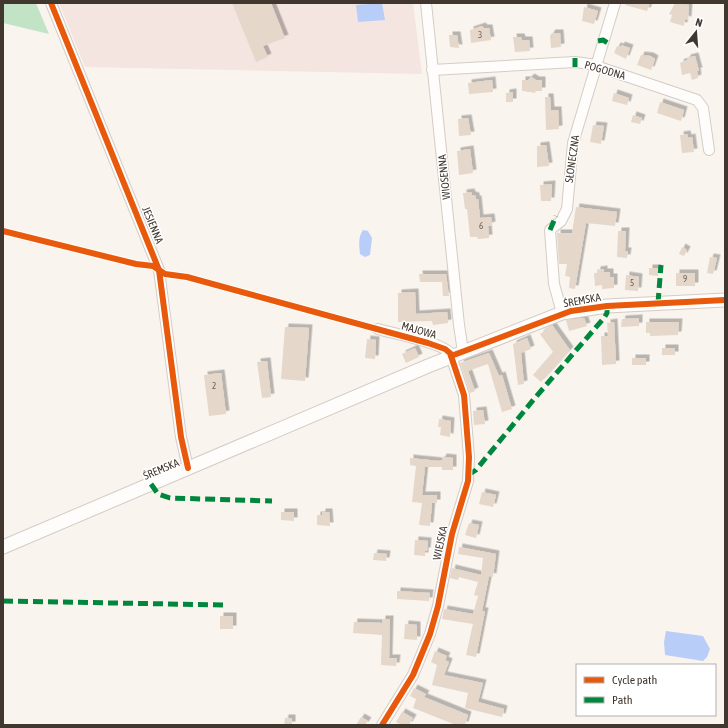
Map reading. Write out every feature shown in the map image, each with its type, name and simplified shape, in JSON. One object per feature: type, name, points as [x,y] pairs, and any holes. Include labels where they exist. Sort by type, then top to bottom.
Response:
[{"type":"main road","name":"ŚREMSKA","points":[[3,547],[457,354],[562,313],[607,306],[725,300]]},
{"type":"street","name":"JESIENNA","points":[[51,3],[159,270],[181,437],[188,468]]},
{"type":"street","name":"WIOSENNA","points":[[426,3],[460,337],[457,354]]},
{"type":"street","name":"SŁONECZNA","points":[[562,313],[554,284],[550,230],[561,221],[567,209],[573,143],[615,3]]},
{"type":"street","name":"POGODNA","points":[[432,70],[575,62],[595,66],[693,98],[700,102],[704,112],[709,150]]},
{"type":"street","name":"MAJOWA","points":[[378,329],[434,344],[457,354]]},
{"type":"street","name":"WIEJSKA","points":[[382,725],[413,675],[430,634],[438,606],[453,529],[468,481],[469,457],[464,396],[457,354]]},
{"type":"shaded area","points":[[59,3],[413,3],[422,74],[85,67]]},
{"type":"green space","points":[[3,3],[36,3],[49,34],[3,23]]},
{"type":"water","points":[[382,3],[385,20],[358,22],[356,5]]},
{"type":"water","points":[[363,230],[368,231],[372,238],[370,255],[365,257],[360,254],[359,247],[361,233]]},
{"type":"water","points":[[666,631],[703,636],[710,649],[707,657],[703,661],[665,655],[664,642]]},
{"type":"building","points":[[232,3],[271,3],[285,38],[263,46],[268,57],[256,62]]},
{"type":"building","points":[[626,3],[650,3],[647,11],[625,5]]},
{"type":"building","points":[[675,3],[689,5],[688,20],[685,19],[684,26],[670,22],[672,15],[669,14]]},
{"type":"building","points":[[584,7],[598,11],[594,24],[582,21]]},
{"type":"building","points":[[482,26],[484,28],[489,28],[491,40],[471,43],[470,30]]},
{"type":"building","points":[[552,33],[560,33],[561,47],[551,48],[550,36]]},
{"type":"building","points":[[449,35],[457,35],[459,48],[450,47]]},
{"type":"building","points":[[513,37],[521,37],[522,40],[529,40],[530,51],[515,52]]},
{"type":"building","points":[[621,45],[630,48],[626,59],[614,53],[617,46],[621,47]]},
{"type":"building","points":[[641,55],[650,56],[655,59],[651,70],[637,65]]},
{"type":"building","points":[[695,56],[699,71],[697,71],[698,78],[692,80],[690,73],[682,75],[680,63],[687,60],[687,58]]},
{"type":"building","points":[[531,77],[536,80],[542,80],[542,91],[535,91],[536,93],[522,91],[522,80],[528,80]]},
{"type":"building","points":[[492,80],[493,92],[469,94],[468,83]]},
{"type":"building","points":[[513,92],[513,102],[506,102],[506,93]]},
{"type":"building","points":[[614,93],[629,98],[627,105],[612,101]]},
{"type":"building","points":[[545,97],[550,97],[551,110],[558,110],[559,129],[546,130]]},
{"type":"building","points":[[660,102],[684,110],[681,121],[657,113]]},
{"type":"building","points":[[633,115],[642,118],[640,124],[631,122]]},
{"type":"building","points":[[468,118],[471,135],[459,136],[458,119]]},
{"type":"building","points":[[593,125],[604,126],[601,144],[590,142]]},
{"type":"building","points":[[687,134],[688,138],[692,137],[694,152],[682,153],[680,135]]},
{"type":"building","points":[[546,145],[549,166],[537,167],[537,146]]},
{"type":"building","points":[[470,149],[473,173],[459,175],[457,151]]},
{"type":"building","points":[[552,184],[551,201],[541,201],[540,185]]},
{"type":"building","points":[[471,192],[472,195],[476,196],[476,199],[478,199],[480,218],[491,217],[492,225],[488,226],[489,238],[478,239],[477,237],[470,237],[467,209],[465,209],[463,193]]},
{"type":"building","points":[[576,207],[617,212],[615,226],[586,223],[575,289],[569,288],[570,277],[565,276],[567,264],[559,264],[557,233],[572,233]]},
{"type":"building","points":[[618,231],[626,231],[625,251],[628,251],[627,258],[617,257]]},
{"type":"building","points":[[682,247],[687,250],[684,256],[679,254]]},
{"type":"building","points":[[710,257],[717,258],[713,274],[707,273]]},
{"type":"building","points":[[649,268],[658,268],[658,276],[649,275]]},
{"type":"building","points":[[604,269],[604,272],[610,272],[610,277],[614,277],[614,288],[602,289],[602,285],[595,286],[594,273],[597,273],[597,270]]},
{"type":"building","points":[[676,273],[695,273],[695,286],[676,286]]},
{"type":"building","points":[[419,274],[446,274],[449,296],[443,296],[442,282],[420,282]]},
{"type":"building","points":[[626,275],[639,277],[638,291],[625,290]]},
{"type":"building","points":[[415,292],[416,314],[447,312],[448,323],[433,325],[432,321],[398,322],[398,293]]},
{"type":"building","points":[[584,318],[587,326],[569,331],[566,320]]},
{"type":"building","points":[[639,318],[639,326],[621,327],[622,319]]},
{"type":"building","points":[[614,322],[616,364],[602,365],[601,336],[608,336],[607,323]]},
{"type":"building","points":[[646,322],[679,322],[678,335],[650,336],[650,333],[646,333]]},
{"type":"building","points":[[552,325],[570,350],[541,382],[533,375],[553,352],[540,334],[546,330],[544,329]]},
{"type":"building","points":[[285,327],[309,328],[305,381],[281,379]]},
{"type":"building","points":[[527,338],[531,349],[521,353],[524,384],[518,385],[513,344]]},
{"type":"building","points":[[367,339],[376,340],[375,359],[365,358]]},
{"type":"building","points":[[415,348],[419,357],[406,363],[402,354]]},
{"type":"building","points":[[662,348],[675,348],[675,355],[662,355]]},
{"type":"building","points":[[489,353],[499,376],[502,375],[512,409],[502,412],[488,364],[468,371],[475,391],[470,393],[460,363]]},
{"type":"building","points":[[632,358],[646,358],[646,365],[632,365]]},
{"type":"building","points":[[267,361],[271,397],[262,398],[257,362]]},
{"type":"building","points":[[221,373],[226,414],[209,416],[204,375]]},
{"type":"building","points":[[483,410],[485,424],[474,425],[473,411]]},
{"type":"building","points":[[439,419],[451,421],[450,437],[440,435],[441,427],[438,427]]},
{"type":"building","points":[[443,457],[453,458],[453,470],[442,470],[442,467],[425,467],[422,495],[437,495],[437,503],[432,503],[430,526],[419,525],[422,503],[412,502],[416,466],[410,465],[410,458],[439,461],[442,460]]},
{"type":"building","points":[[482,492],[496,495],[493,507],[479,504]]},
{"type":"building","points":[[281,512],[294,512],[294,521],[281,520]]},
{"type":"building","points":[[322,512],[329,512],[330,526],[317,525],[317,515],[322,515]]},
{"type":"building","points":[[469,523],[479,525],[476,538],[465,535]]},
{"type":"building","points":[[415,540],[428,541],[425,556],[414,555]]},
{"type":"building","points":[[459,547],[496,554],[493,577],[489,576],[482,611],[485,611],[476,657],[466,655],[473,624],[442,619],[444,609],[473,614],[478,596],[474,595],[478,582],[459,577],[458,580],[450,578],[452,568],[481,575],[483,558],[458,554]]},
{"type":"building","points":[[374,553],[387,554],[386,561],[373,560]]},
{"type":"building","points":[[397,591],[430,593],[429,601],[397,599]]},
{"type":"building","points":[[220,616],[233,616],[233,629],[220,629]]},
{"type":"building","points":[[382,619],[390,619],[389,658],[397,658],[396,666],[381,665],[382,635],[353,633],[354,622],[382,623]]},
{"type":"building","points":[[405,624],[417,625],[417,640],[404,639]]},
{"type":"building","points":[[435,651],[447,656],[445,660],[449,662],[444,675],[483,683],[478,702],[504,709],[502,717],[465,708],[468,693],[432,685],[437,665],[431,662]]},
{"type":"building","points":[[414,688],[426,694],[424,697],[468,715],[465,725],[456,725],[413,708],[416,699],[410,696]]},
{"type":"building","points":[[402,712],[413,718],[409,725],[401,725],[396,722]]},
{"type":"building","points":[[361,717],[368,721],[365,725],[356,725]]},
{"type":"building","points":[[285,718],[292,718],[292,725],[284,725]]},
{"type":"marked path","points":[[598,41],[603,40],[608,43]]},
{"type":"marked path","points":[[575,58],[575,67]]},
{"type":"marked path","points":[[550,230],[556,216]]},
{"type":"marked path","points":[[658,303],[661,265]]},
{"type":"marked path","points":[[468,475],[476,470],[534,399],[604,318],[607,313],[607,306]]},
{"type":"marked path","points":[[151,484],[158,494],[170,498],[272,501]]},
{"type":"marked path","points":[[3,601],[226,605]]},
{"type":"cycle path","points":[[51,3],[159,270],[181,437],[188,468]]},
{"type":"cycle path","points":[[3,231],[136,264],[153,266],[165,274],[187,277],[428,343],[445,349],[450,353],[464,395],[469,457],[468,481],[452,534],[438,606],[430,634],[413,675],[382,725]]},
{"type":"cycle path","points":[[451,356],[571,311],[607,306],[725,300]]}]
